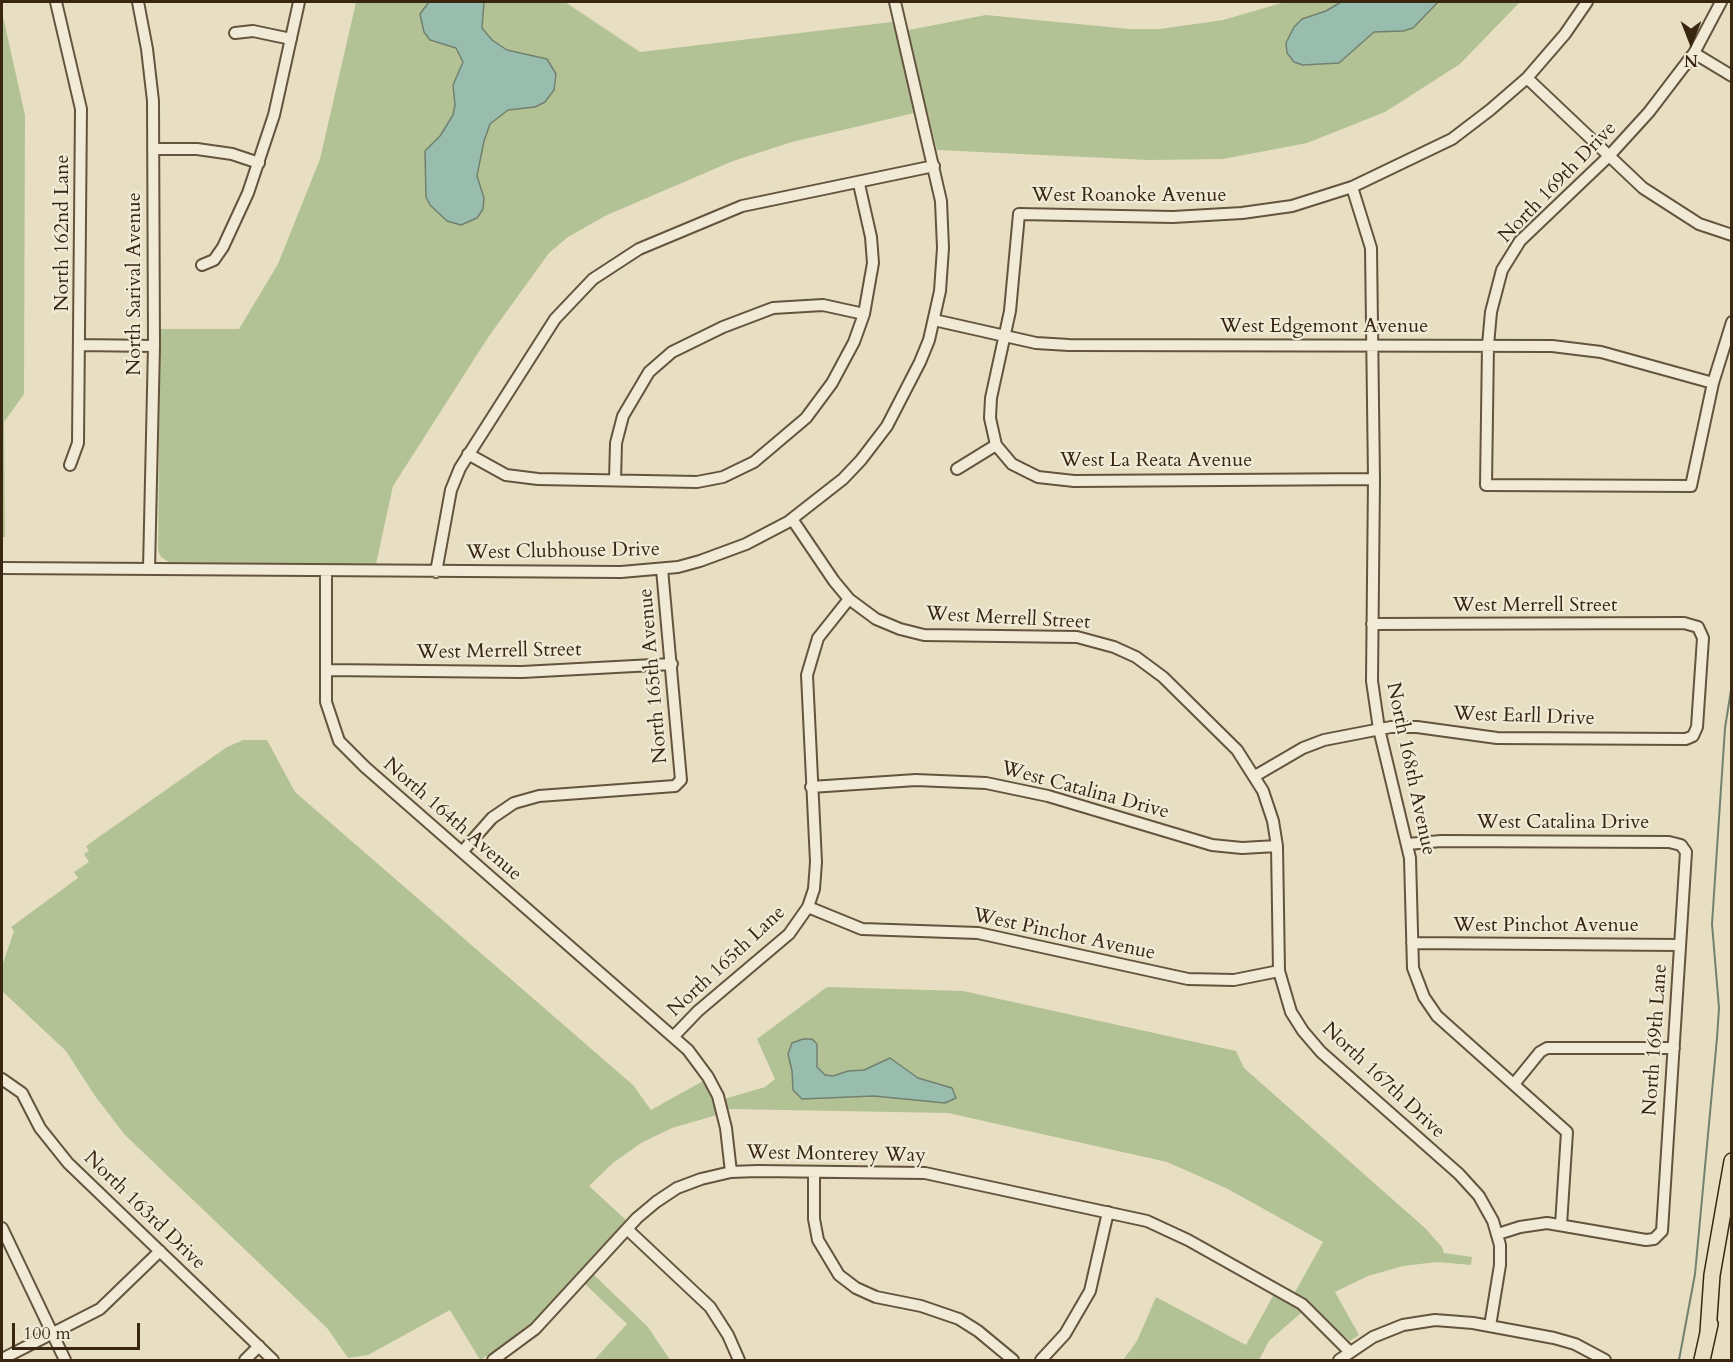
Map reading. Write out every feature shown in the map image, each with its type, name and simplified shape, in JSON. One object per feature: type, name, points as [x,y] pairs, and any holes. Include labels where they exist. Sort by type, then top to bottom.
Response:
[{"type":"highway","points":[[1708,1332],[1712,1275],[1731,1161]]},
{"type":"highway","points":[[1702,1360],[1731,1227]]},
{"type":"street","name":"North 162nd Lane","points":[[56,2],[81,110],[78,443],[70,465]]},
{"type":"street","name":"North Sarival Avenue","points":[[138,2],[153,101],[154,346],[149,569]]},
{"type":"street","points":[[202,265],[214,260],[223,247],[259,163],[274,115],[298,2]]},
{"type":"street","name":"West Clubhouse Drive","points":[[2,568],[621,572],[662,569],[725,553],[792,519],[827,493],[875,443],[910,385],[934,320],[940,291],[943,248],[941,201],[895,2]]},
{"type":"street","name":"West Roanoke Avenue","points":[[1003,336],[1010,311],[1019,214],[1173,217],[1242,213],[1292,206],[1352,187],[1452,138],[1527,78],[1587,2]]},
{"type":"street","name":"North 169th Drive","points":[[1713,383],[1691,486],[1486,485],[1488,345],[1491,312],[1502,270],[1520,241],[1608,157],[1649,112],[1694,52],[1722,2]]},
{"type":"street","points":[[235,33],[253,31],[291,39]]},
{"type":"street","points":[[1694,52],[1731,76]]},
{"type":"street","points":[[1527,78],[1608,157],[1670,207],[1699,224],[1731,234]]},
{"type":"street","points":[[153,149],[196,149],[232,154],[259,163]]},
{"type":"street","points":[[436,572],[451,490],[468,454],[555,320],[580,291],[607,268],[661,238],[742,206],[859,184],[934,166]]},
{"type":"street","points":[[468,454],[495,470],[519,477],[615,480],[711,480],[735,473],[754,462],[789,435],[820,400],[844,363],[864,314],[872,277],[872,249],[859,184]]},
{"type":"street","name":"North 168th Avenue","points":[[1352,187],[1371,248],[1374,479],[1372,681],[1379,729],[1408,844],[1413,882],[1412,943],[1416,978],[1430,1006],[1567,1132],[1561,1225]]},
{"type":"street","points":[[615,480],[615,442],[622,416],[643,380],[672,352],[723,327],[773,308],[823,305],[864,314]]},
{"type":"street","name":"West Edgemont Avenue","points":[[934,320],[1036,344],[1552,346],[1601,352],[1713,383]]},
{"type":"street","points":[[1713,383],[1731,322]]},
{"type":"street","points":[[957,469],[996,445],[990,418],[1003,336]]},
{"type":"street","points":[[80,345],[154,346]]},
{"type":"street","name":"West La Reata Avenue","points":[[996,445],[1012,464],[1038,477],[1074,481],[1374,479]]},
{"type":"street","name":"West Merrell Street","points":[[792,519],[849,599],[876,619],[900,629],[924,635],[1063,637],[1090,639],[1114,646],[1136,657],[1163,677],[1229,742],[1255,776]]},
{"type":"street","name":"North 165th Avenue","points":[[462,852],[492,818],[514,803],[539,796],[675,786],[681,780],[662,569]]},
{"type":"street","name":"North 164th Avenue","points":[[326,571],[326,702],[339,741],[349,754],[674,1036]]},
{"type":"street","name":"North 165th Lane","points":[[731,1172],[726,1128],[718,1096],[699,1064],[674,1036],[698,1011],[789,934],[808,907],[816,870],[806,688],[809,662],[824,628],[849,599]]},
{"type":"street","name":"West Merrell Street","points":[[1372,624],[1684,623],[1698,627],[1703,638],[1698,727],[1693,736]]},
{"type":"street","name":"West Merrell Street","points":[[326,670],[532,672],[672,664]]},
{"type":"street","name":"West Earll Drive","points":[[1255,776],[1314,743],[1379,729],[1409,726],[1497,738],[1686,739],[1693,736]]},
{"type":"street","name":"North 167th Drive","points":[[1255,776],[1269,807],[1276,846],[1279,971],[1287,1000],[1303,1031],[1335,1065],[1472,1186],[1487,1208],[1498,1234],[1500,1265],[1490,1326]]},
{"type":"street","name":"West Catalina Drive","points":[[812,787],[915,780],[986,783],[1048,796],[1212,845],[1242,848],[1276,846]]},
{"type":"street","name":"West Catalina Drive","points":[[1408,844],[1453,841],[1669,842],[1682,845]]},
{"type":"street","name":"North 169th Lane","points":[[1561,1225],[1646,1240],[1657,1237],[1662,1228],[1686,856],[1682,845]]},
{"type":"street","name":"West Pinchot Avenue","points":[[808,907],[862,929],[978,933],[1188,979],[1234,980],[1279,971]]},
{"type":"street","name":"West Pinchot Avenue","points":[[1412,943],[1680,945]]},
{"type":"street","points":[[1514,1084],[1540,1052],[1547,1048],[1674,1048]]},
{"type":"street","name":"North 163rd Drive","points":[[2,1079],[22,1093],[40,1128],[68,1163],[273,1360]]},
{"type":"street","name":"West Monterey Way","points":[[493,1360],[535,1329],[646,1209],[677,1188],[701,1179],[731,1172],[925,1173],[1108,1212],[1166,1228],[1307,1307],[1349,1351]]},
{"type":"street","points":[[814,1172],[814,1218],[818,1240],[839,1275],[856,1288],[876,1297],[921,1306],[959,1319],[978,1330],[1013,1360]]},
{"type":"street","points":[[1041,1360],[1065,1334],[1089,1292],[1108,1212]]},
{"type":"street","points":[[1498,1234],[1529,1225],[1561,1225]]},
{"type":"street","points":[[2,1228],[65,1360]]},
{"type":"street","points":[[627,1229],[710,1307],[728,1335],[739,1360]]},
{"type":"street","points":[[2,1359],[113,1299],[160,1251]]},
{"type":"street","points":[[1339,1360],[1349,1351],[1373,1337],[1403,1325],[1435,1320],[1490,1326],[1575,1344],[1605,1360]]},
{"type":"street","points":[[245,1360],[259,1346]]},
{"type":"shaded area","points":[[356,2],[565,2],[640,52],[892,22],[909,30],[986,15],[1129,29],[1160,29],[1223,20],[1285,2],[1520,2],[1460,64],[1385,112],[1307,143],[1223,159],[1148,160],[937,150],[927,110],[792,142],[733,161],[607,215],[568,237],[549,253],[489,336],[393,486],[376,564],[169,562],[161,557],[158,550],[160,329],[239,329],[278,264],[320,159]]},
{"type":"shaded area","points":[[429,2],[484,2],[482,28],[492,40],[507,50],[547,59],[556,74],[554,90],[545,102],[535,107],[508,110],[490,124],[477,176],[484,198],[483,209],[477,218],[461,225],[447,221],[430,205],[426,197],[425,151],[440,136],[453,115],[455,105],[453,85],[463,62],[456,48],[430,40],[424,32],[420,14]]},
{"type":"shaded area","points":[[1341,2],[1438,2],[1413,28],[1403,31],[1374,32],[1339,63],[1303,65],[1294,62],[1287,53],[1286,43],[1294,27],[1302,19],[1326,11]]},
{"type":"shaded area","points":[[2,12],[25,115],[24,394],[4,422],[5,537],[2,537]]},
{"type":"shaded area","points":[[243,740],[267,740],[295,792],[633,1085],[651,1110],[703,1081],[714,1104],[717,1115],[672,1128],[641,1143],[613,1163],[589,1186],[626,1220],[532,1323],[511,1341],[480,1360],[450,1310],[368,1355],[348,1358],[327,1328],[125,1135],[95,1096],[66,1051],[2,991],[2,966],[14,931],[11,927],[78,878],[74,872],[89,862],[84,854],[89,851],[86,846],[227,747]]},
{"type":"shaded area","points":[[827,987],[963,991],[1236,1051],[1244,1068],[1425,1228],[1442,1247],[1444,1253],[1472,1257],[1471,1265],[1437,1262],[1403,1266],[1368,1276],[1335,1292],[1359,1335],[1350,1341],[1295,1292],[1323,1242],[1228,1189],[1167,1162],[948,1113],[728,1109],[724,1099],[765,1087],[775,1079],[757,1039]]},
{"type":"shaded area","points":[[812,1039],[817,1044],[817,1067],[825,1075],[833,1076],[848,1071],[864,1070],[890,1058],[918,1078],[952,1088],[956,1098],[945,1103],[874,1096],[802,1099],[793,1090],[788,1054],[792,1043]]},
{"type":"shaded area","points":[[594,1275],[648,1327],[670,1360],[594,1360],[627,1324],[585,1284]]},
{"type":"shaded area","points":[[1274,1294],[1302,1312],[1269,1341],[1259,1360],[1123,1360],[1137,1341],[1156,1297],[1246,1345]]},
{"type":"waterway","points":[[1679,1360],[1695,1274],[1717,1038],[1719,1008],[1712,924],[1725,728],[1732,684]]}]
